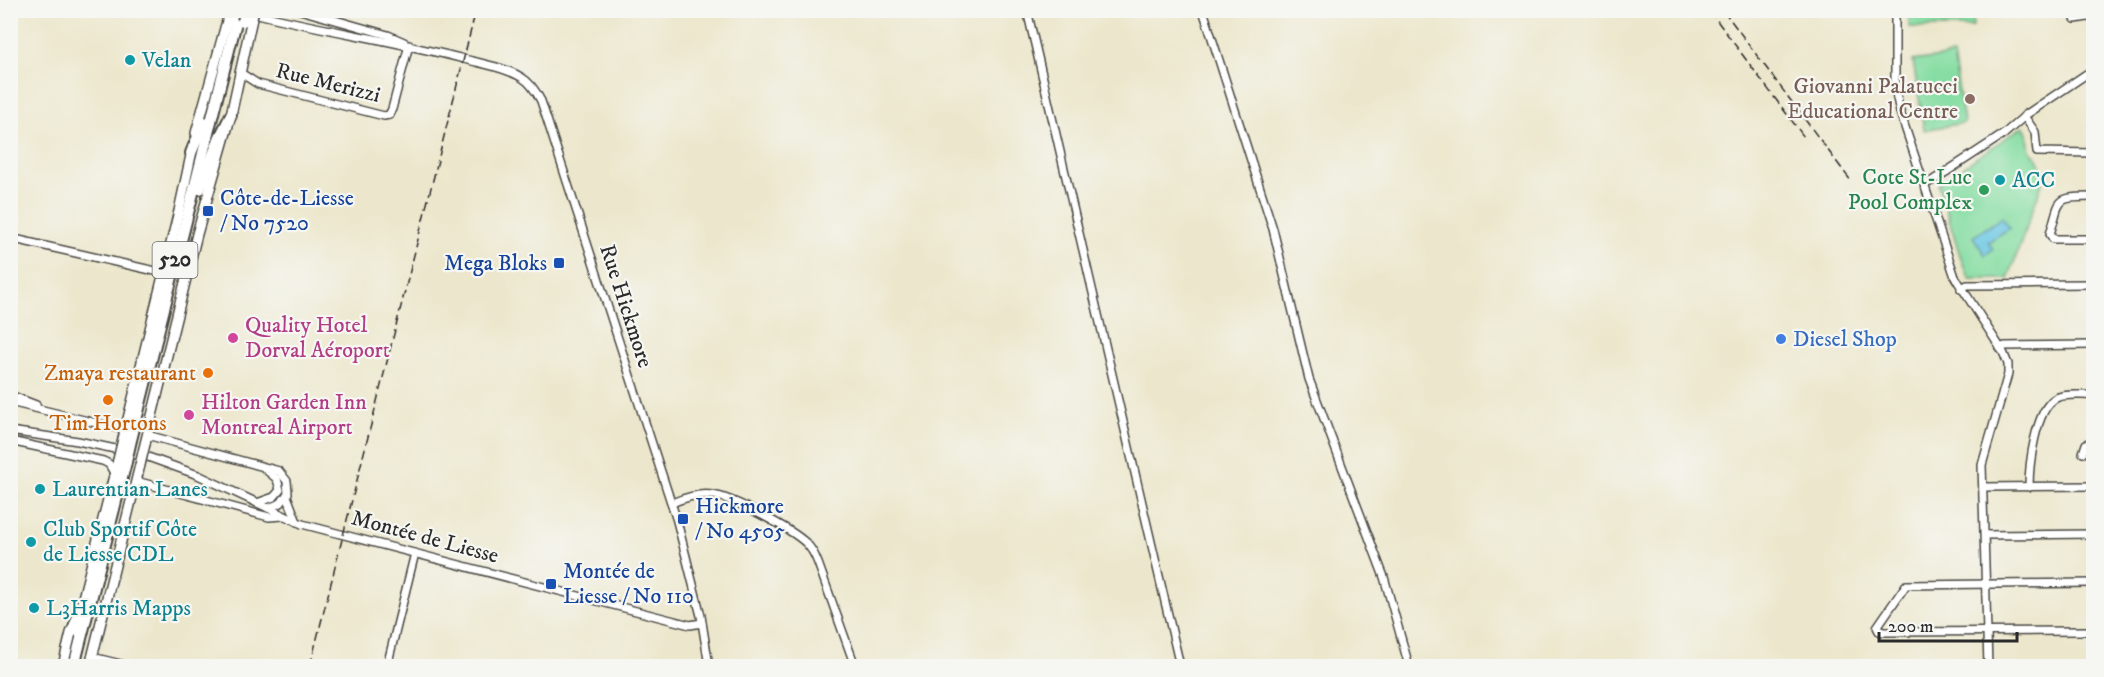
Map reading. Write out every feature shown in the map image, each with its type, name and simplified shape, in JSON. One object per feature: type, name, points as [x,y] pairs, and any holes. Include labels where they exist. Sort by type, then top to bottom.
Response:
[{"type":"highway","name":"520","points":[[77,664],[129,463],[221,80],[239,16]]},
{"type":"highway","name":"520","points":[[135,438],[200,189],[239,16]]},
{"type":"highway","points":[[191,153],[221,80]]},
{"type":"highway","points":[[200,189],[231,115]]},
{"type":"highway","points":[[77,664],[80,610]]},
{"type":"main road","points":[[239,16],[256,12]]},
{"type":"main road","points":[[135,438],[231,115],[239,72],[239,16]]},
{"type":"main road","points":[[135,438],[164,273],[191,153],[239,16]]},
{"type":"main road","points":[[63,666],[71,633],[80,610],[114,473],[129,463],[136,481],[91,662]]},
{"type":"street","points":[[300,10],[388,34],[409,45]]},
{"type":"street","points":[[1027,10],[1180,666]]},
{"type":"street","points":[[1203,10],[1276,237],[1297,337],[1309,379],[1384,578],[1410,666]]},
{"type":"street","points":[[1895,10],[1896,100],[1953,273],[2007,361],[2008,374],[1984,456],[1988,666]]},
{"type":"street","points":[[256,12],[385,42],[409,45]]},
{"type":"street","points":[[2075,19],[2094,16]]},
{"type":"street","name":"Rue Merizzi","points":[[239,72],[258,84],[374,115],[386,116],[392,109],[409,45]]},
{"type":"street","name":"Rue Hickmore","points":[[409,45],[512,72],[523,78],[537,94],[672,503],[702,624],[709,666]]},
{"type":"street","points":[[1923,184],[1932,181],[2004,134],[2024,116],[2094,69]]},
{"type":"street","name":"Rue Merizzi","points":[[236,87],[258,84]]},
{"type":"street","points":[[2024,116],[2035,132],[2038,152],[2094,153]]},
{"type":"street","points":[[2094,197],[2070,197],[2062,200],[2050,234],[2054,239],[2094,239]]},
{"type":"street","points":[[10,238],[164,273]]},
{"type":"street","points":[[1961,289],[1967,285],[2094,284]]},
{"type":"street","points":[[2000,348],[2006,346],[2094,345]]},
{"type":"street","points":[[10,395],[55,413]]},
{"type":"street","points":[[2029,487],[2031,458],[2043,413],[2048,404],[2064,396],[2094,396]]},
{"type":"street","points":[[10,402],[55,413],[135,438],[276,469],[284,475],[289,486],[287,496],[280,504],[268,508]]},
{"type":"street","points":[[10,431],[115,449]]},
{"type":"street","points":[[10,441],[103,461],[109,464],[114,473]]},
{"type":"street","points":[[2083,453],[2086,444],[2094,441]]},
{"type":"street","name":"Montée de Liesse","points":[[148,457],[193,472],[297,522],[690,626],[702,624]]},
{"type":"street","points":[[257,503],[274,497],[280,487],[275,476],[263,467]]},
{"type":"street","points":[[136,481],[242,508],[271,518],[283,516]]},
{"type":"street","points":[[1983,487],[2094,486]]},
{"type":"street","points":[[672,503],[696,496],[717,495],[744,506],[792,533],[805,543],[813,551],[818,563],[855,666]]},
{"type":"street","points":[[287,496],[297,522]]},
{"type":"street","points":[[1985,535],[2094,534]]},
{"type":"street","points":[[387,666],[416,553]]},
{"type":"street","points":[[2094,583],[1906,585],[1878,624],[1881,632],[2094,631]]},
{"type":"street","points":[[91,662],[129,666]]},
{"type":"green space","points":[[1909,11],[1973,11],[1973,27],[1909,27]]},
{"type":"green space","points":[[1953,55],[1964,123],[1924,130],[1913,61]]},
{"type":"green space","points":[[2023,126],[2027,132],[2030,151],[2038,159],[2045,175],[2008,279],[1970,279],[1962,262],[1938,184]]},
{"type":"water","points":[[2002,217],[2010,228],[1988,242],[1993,249],[1985,255],[1973,237]]},
{"type":"railway","points":[[310,666],[476,10]]},
{"type":"railway","points":[[1709,10],[1804,137]]},
{"type":"railway","points":[[1723,10],[1851,181]]},
{"type":"place","name":"Velan","points":[[130,60]]},
{"type":"place","name":"Giovanni Palatucci Educational Centre","points":[[1970,99]]},
{"type":"place","name":"ACC","points":[[2000,180]]},
{"type":"place","name":"Cote St-Luc Pool Complex","points":[[1984,190]]},
{"type":"place","name":"Côte-de-Liesse / No 7520","points":[[208,211]]},
{"type":"place","name":"Mega Bloks","points":[[559,263]]},
{"type":"place","name":"Quality Hotel Dorval Aéroport","points":[[233,338]]},
{"type":"place","name":"Diesel Shop","points":[[1781,339]]},
{"type":"place","name":"Zmaya restaurant","points":[[208,373]]},
{"type":"place","name":"Tim Hortons","points":[[108,400]]},
{"type":"place","name":"Hilton Garden Inn Montreal Airport","points":[[189,415]]},
{"type":"place","name":"Laurentian Lanes","points":[[40,489]]},
{"type":"place","name":"Hickmore / No 4505","points":[[683,519]]},
{"type":"place","name":"Club Sportif Côte de Liesse CDL","points":[[31,542]]},
{"type":"place","name":"Montée de Liesse / No 110","points":[[551,584]]},
{"type":"place","name":"L3Harris Mapps","points":[[34,608]]}]
